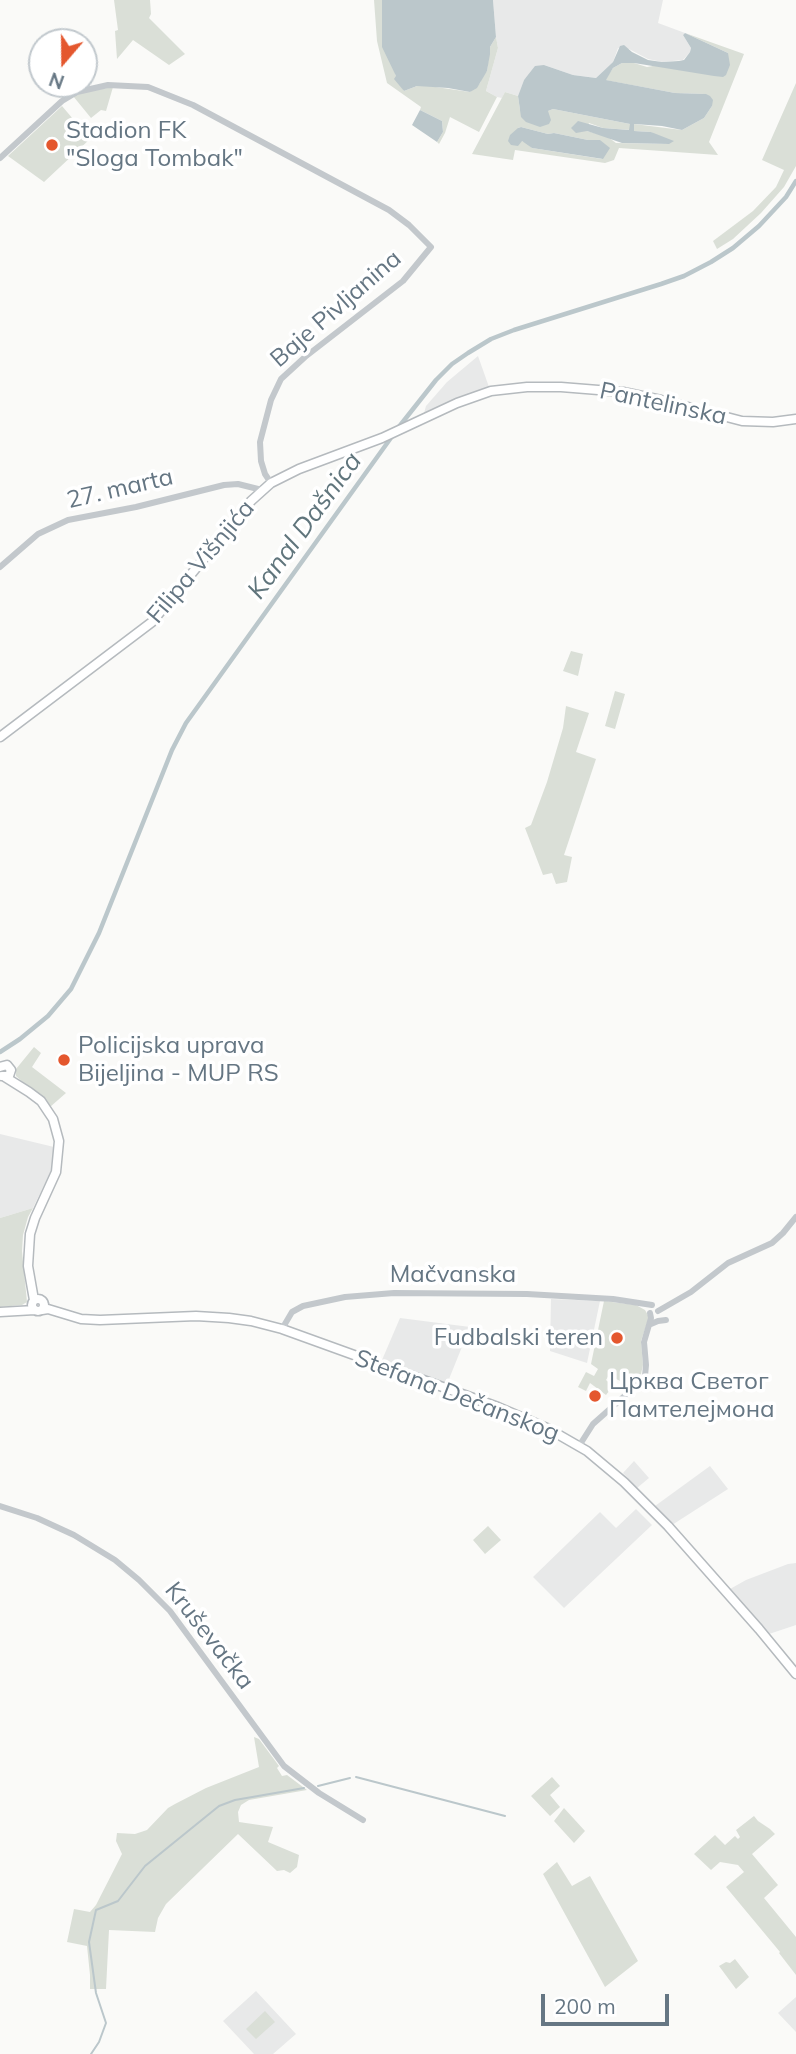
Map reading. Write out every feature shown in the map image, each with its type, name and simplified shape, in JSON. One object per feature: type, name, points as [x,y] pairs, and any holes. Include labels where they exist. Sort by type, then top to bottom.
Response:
[{"type":"main road","name":"Pantelinska","points":[[382,438],[457,402],[484,393],[537,386],[623,392],[741,421],[773,422],[796,419]]},
{"type":"main road","name":"Filipa Višnjića","points":[[0,737],[152,622],[262,490],[299,469],[382,438]]},
{"type":"main road","points":[[3,1071],[37,1097],[47,1109],[57,1129],[59,1144],[56,1172],[30,1234],[30,1280],[38,1304]]},
{"type":"main road","name":"Stefana Dečanskog","points":[[0,1312],[38,1304],[60,1316],[103,1321],[158,1317],[239,1319],[282,1329],[511,1412],[547,1428],[579,1446],[624,1482],[666,1524],[796,1674]]},
{"type":"street","name":"Baje Pivljanina","points":[[0,158],[62,101],[77,92],[108,85],[148,87],[193,105],[389,210],[431,247],[403,281],[305,357],[281,379],[271,400],[260,442],[261,461],[271,483]]},
{"type":"street","name":"27. marta","points":[[0,567],[38,534],[68,520],[116,512],[223,485],[262,490]]},
{"type":"street","name":"Mačvanska","points":[[282,1329],[289,1315],[303,1306],[345,1297],[394,1293],[527,1294],[636,1302],[654,1310],[691,1292],[728,1263],[772,1242],[796,1217]]},
{"type":"street","points":[[579,1446],[593,1424],[643,1379],[646,1365],[644,1342],[654,1310]]},
{"type":"street","points":[[650,1326],[666,1320]]},
{"type":"street","name":"Kruševačka","points":[[0,1506],[37,1518],[74,1535],[115,1560],[139,1580],[170,1611],[284,1766],[319,1793],[363,1820]]},
{"type":"shaded area","points":[[114,0],[150,0],[149,18],[185,54],[169,65],[133,40],[117,59],[115,31],[118,30]]},
{"type":"shaded area","points":[[374,0],[382,0],[382,28],[396,76],[404,91],[417,86],[429,86],[470,92],[480,83],[487,71],[490,47],[496,37],[498,48],[486,91],[497,97],[479,132],[450,117],[439,144],[437,142],[443,132],[442,121],[420,110],[421,107],[387,83],[377,41]]},
{"type":"shaded area","points":[[382,0],[493,0],[496,37],[490,47],[487,71],[477,88],[470,92],[417,86],[404,91],[394,79],[396,76],[382,47]]},
{"type":"shaded area","points":[[493,0],[663,0],[658,23],[685,33],[683,35],[691,48],[690,52],[683,60],[662,62],[648,59],[629,49],[618,48],[613,62],[596,78],[573,75],[544,65],[524,80],[518,96],[505,92],[502,98],[497,97],[486,91],[498,48]]},
{"type":"shaded area","points":[[685,33],[744,54],[709,142],[718,155],[619,148],[614,160],[605,163],[515,150],[513,160],[472,154],[505,92],[518,96],[520,110],[553,109],[630,124],[630,130],[603,128],[589,123],[587,131],[608,137],[616,143],[669,144],[651,132],[634,131],[634,124],[682,130],[704,118],[712,106],[705,94],[675,93],[605,80],[613,68],[622,63],[647,67],[728,53]],"holes":[[[518,128],[600,140],[602,159],[532,148],[522,141]]]},
{"type":"shaded area","points":[[685,33],[728,53],[730,65],[726,75],[714,76],[622,63],[613,68],[606,80],[675,93],[710,96],[713,100],[712,106],[704,118],[682,130],[634,124],[634,131],[651,132],[674,141],[669,144],[622,143],[587,131],[576,133],[571,128],[578,121],[603,128],[629,130],[630,124],[553,109],[548,111],[551,120],[549,124],[540,127],[521,117],[518,96],[524,80],[535,66],[544,65],[573,75],[596,78],[613,62],[620,46],[624,45],[648,60],[684,60],[691,48],[683,35]]},
{"type":"shaded area","points":[[796,83],[796,166],[784,187],[761,213],[733,239],[717,249],[713,241],[753,211],[776,187],[784,170],[762,160]]},
{"type":"shaded area","points":[[113,87],[106,111],[101,110],[91,118],[75,98],[98,98],[98,90]]},
{"type":"shaded area","name":"Stadion FK \"Sloga Tombak\"","points":[[62,106],[90,139],[44,182],[8,156]]},
{"type":"shaded area","points":[[420,110],[442,121],[443,132],[437,142],[412,125]]},
{"type":"shaded area","points":[[521,127],[548,134],[600,140],[610,148],[603,159],[532,148],[522,141],[518,146],[511,145],[508,141],[510,135]]},
{"type":"shaded area","points":[[478,356],[489,387],[425,414],[426,406],[447,382]]},
{"type":"shaded area","points":[[571,651],[583,654],[578,676],[563,671]]},
{"type":"shaded area","points":[[615,691],[625,694],[615,729],[605,726]]},
{"type":"shaded area","points":[[566,706],[589,713],[576,752],[596,759],[564,855],[572,857],[567,882],[556,884],[552,873],[543,875],[525,828],[531,825],[547,782],[563,728]]},
{"type":"shaded area","points":[[34,1047],[41,1053],[32,1067],[66,1093],[50,1107],[16,1076],[16,1069]]},
{"type":"shaded area","points":[[0,1134],[54,1147],[51,1171],[33,1208],[0,1218]]},
{"type":"shaded area","points":[[33,1208],[23,1235],[27,1302],[0,1307],[0,1218]]},
{"type":"shaded area","points":[[551,1299],[600,1301],[587,1363],[550,1351]]},
{"type":"shaded area","name":"Fudbalski teren","points":[[604,1301],[636,1305],[645,1310],[649,1317],[641,1341],[641,1374],[631,1387],[609,1375],[606,1380],[613,1386],[606,1395],[590,1383],[586,1391],[578,1387],[586,1372],[594,1376],[598,1369],[591,1364]]},
{"type":"shaded area","points":[[400,1318],[470,1327],[447,1384],[382,1360]]},
{"type":"shaded area","points":[[634,1461],[649,1478],[637,1488],[623,1473]]},
{"type":"shaded area","points":[[710,1466],[728,1489],[672,1525],[655,1506]]},
{"type":"shaded area","points":[[636,1509],[652,1525],[564,1608],[533,1577],[600,1512],[616,1528]]},
{"type":"shaded area","points":[[488,1526],[501,1540],[485,1554],[473,1540]]},
{"type":"shaded area","points":[[796,1563],[796,1625],[769,1634],[730,1589],[746,1580]]},
{"type":"shaded area","points":[[254,1737],[259,1739],[279,1766],[277,1768],[282,1776],[287,1775],[307,1790],[249,1800],[241,1805],[238,1812],[239,1822],[273,1827],[268,1842],[299,1855],[297,1867],[290,1873],[277,1871],[238,1834],[166,1904],[158,1918],[155,1932],[109,1930],[106,1989],[90,1989],[87,1946],[67,1942],[74,1909],[90,1912],[122,1854],[116,1841],[117,1833],[135,1834],[147,1830],[175,1804],[206,1788],[259,1767]]},
{"type":"shaded area","points":[[552,1777],[560,1786],[550,1795],[560,1807],[550,1816],[531,1796]]},
{"type":"shaded area","points":[[564,1808],[585,1831],[574,1843],[554,1821]]},
{"type":"shaded area","points":[[754,1816],[775,1834],[752,1854],[778,1885],[764,1898],[796,1937],[796,1975],[726,1887],[744,1872],[738,1865],[720,1862],[711,1870],[694,1854],[715,1835],[725,1845],[735,1836],[738,1839],[740,1837],[736,1830]]},
{"type":"shaded area","points":[[557,1862],[572,1886],[590,1876],[638,1961],[605,1987],[543,1874]]},
{"type":"shaded area","points":[[735,1959],[749,1977],[736,1989],[719,1966]]},
{"type":"shaded area","points":[[256,1991],[296,2034],[273,2054],[254,2054],[223,2021]]},
{"type":"shaded area","points":[[796,1997],[796,2032],[778,2013]]},
{"type":"shaded area","points":[[265,2011],[275,2022],[256,2039],[246,2029]]},
{"type":"waterway","name":"Kanal Dašnica","points":[[398,428],[436,380],[468,353],[491,339],[514,330],[661,284],[711,262],[759,226],[786,197],[796,181]]},
{"type":"waterway","name":"Kanal Dašnica","points":[[0,1052],[48,1016],[71,989],[99,933],[172,750],[186,723],[393,435]]},
{"type":"waterway","points":[[356,1777],[505,1816]]},
{"type":"waterway","points":[[318,1786],[350,1778]]},
{"type":"waterway","points":[[91,2054],[106,2023],[96,1993],[89,1942],[96,1910],[118,1901],[145,1866],[219,1806],[235,1800],[304,1788]]},
{"type":"place","name":"Stadion FK \"Sloga Tombak\"","points":[[52,145]]},
{"type":"place","name":"Policijska uprava Bijeljina - MUP RS","points":[[64,1060]]},
{"type":"place","name":"Fudbalski teren","points":[[617,1338]]},
{"type":"place","name":"Црква Светог Памтелејмона","points":[[595,1396]]}]
